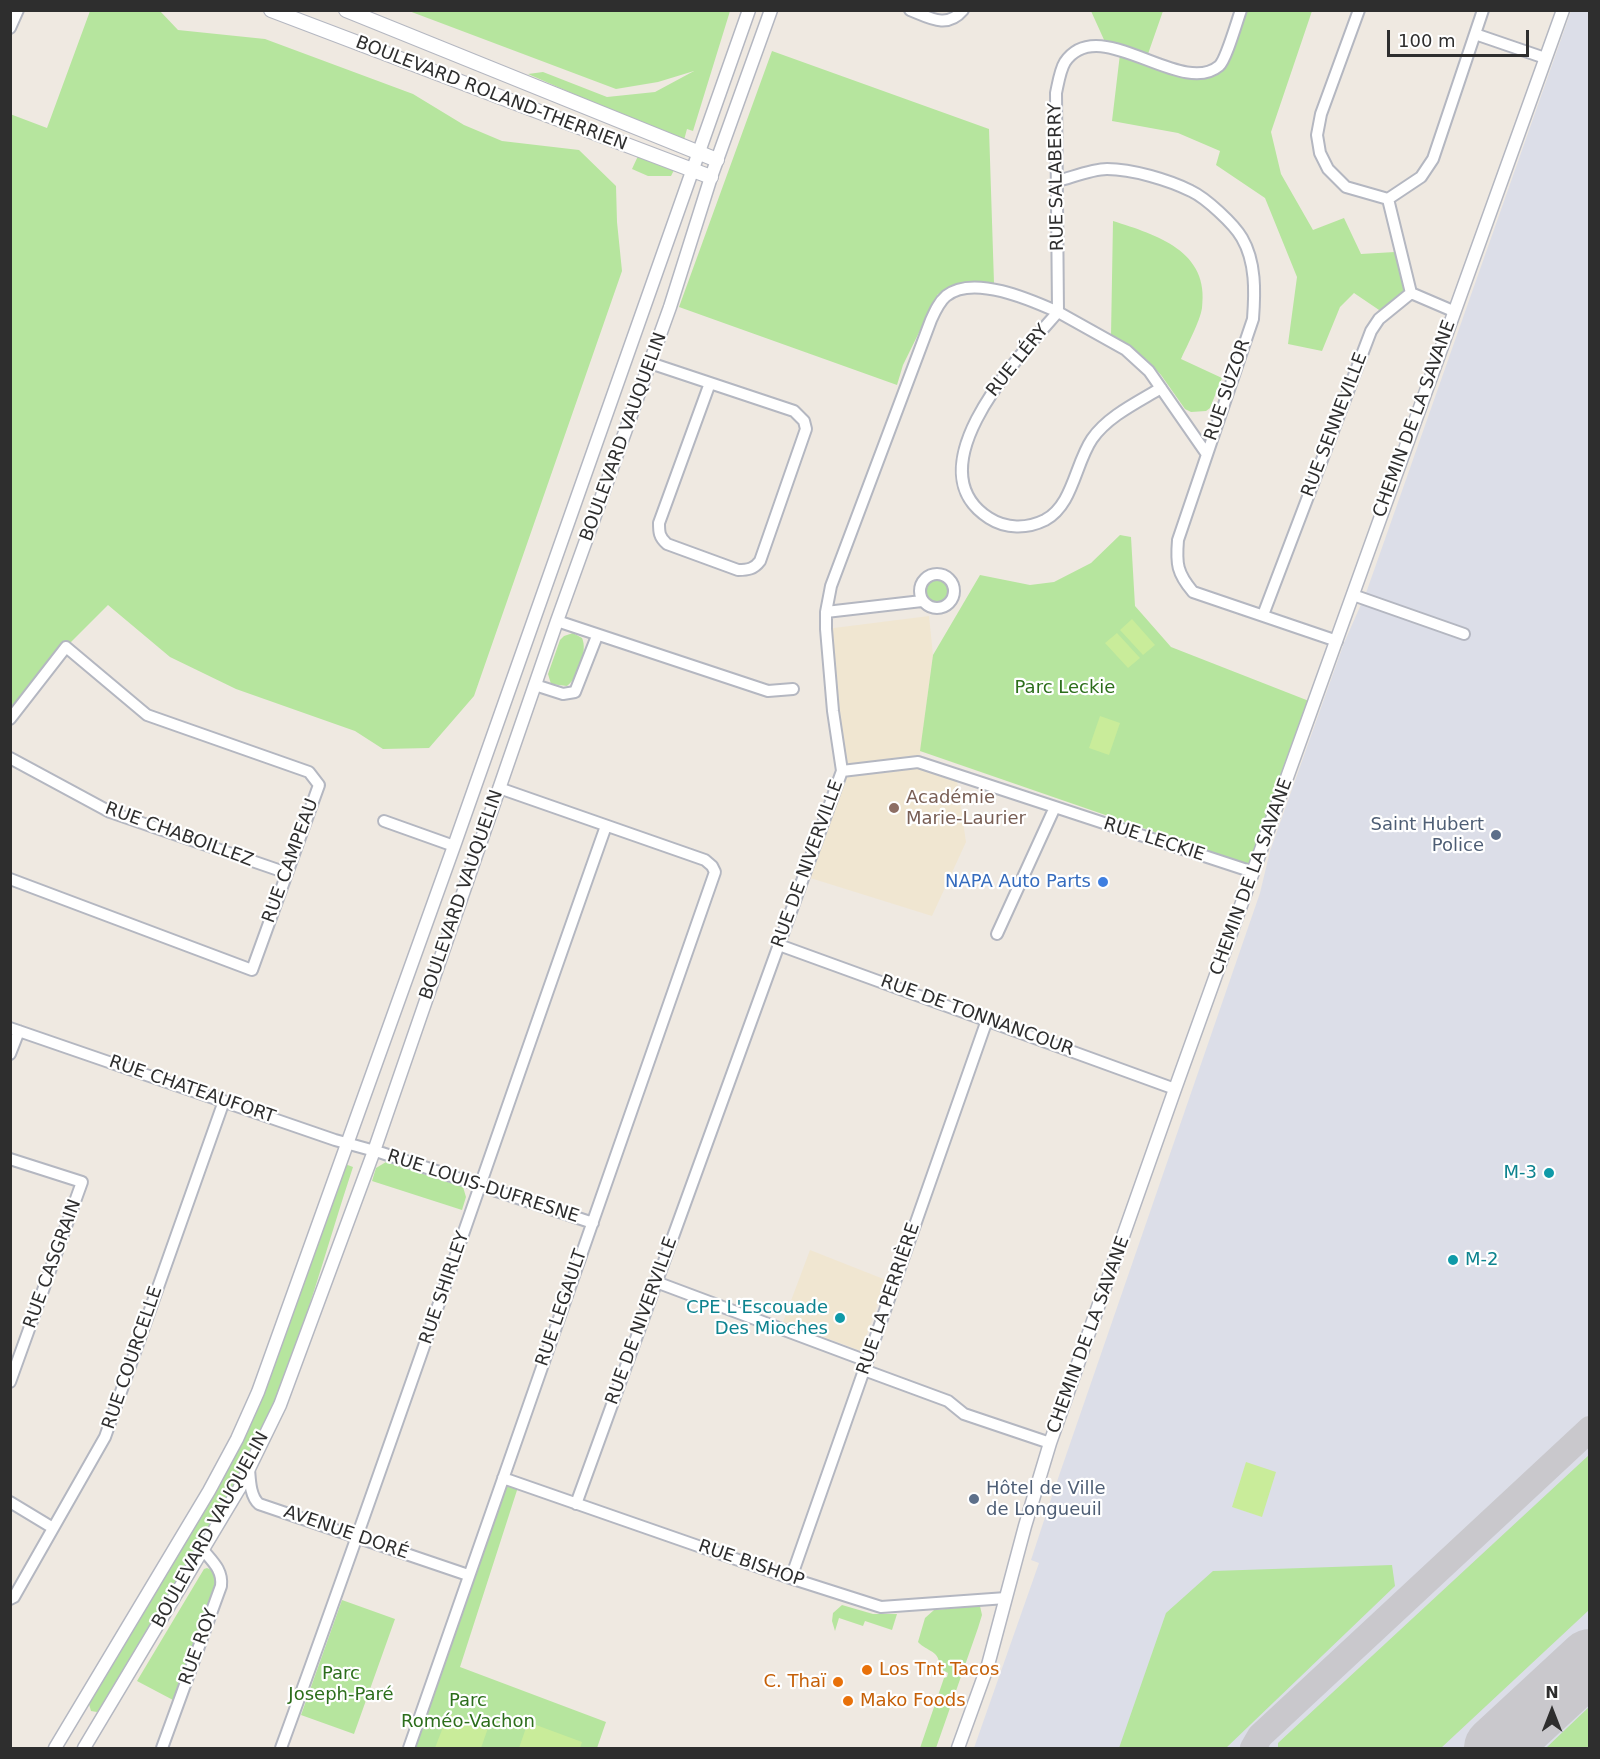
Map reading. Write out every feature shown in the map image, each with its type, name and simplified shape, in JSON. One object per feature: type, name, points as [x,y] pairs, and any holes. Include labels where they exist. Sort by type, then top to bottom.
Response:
[{"type":"main road","name":"BOULEVARD ROLAND-THERRIEN","points":[[271,10],[711,177]]},
{"type":"main road","name":"BOULEVARD ROLAND-THERRIEN","points":[[346,10],[717,160]]},
{"type":"street","points":[[10,28],[18,10]]},
{"type":"street","name":"BOULEVARD VAUQUELIN","points":[[55,1749],[201,1505],[237,1439],[258,1392],[694,171],[749,10]]},
{"type":"street","name":"BOULEVARD VAUQUELIN","points":[[84,1749],[203,1550],[249,1468],[280,1405],[374,1150],[557,621],[650,363],[711,177],[771,10]]},
{"type":"street","points":[[910,10],[936,20],[946,21],[956,19],[963,10]]},
{"type":"street","name":"RUE SALABERRY","points":[[1058,312],[1058,181],[1054,112],[1056,93],[1064,63],[1077,49],[1092,45],[1114,49],[1194,74],[1209,72],[1221,64],[1241,10]]},
{"type":"street","points":[[1359,10],[1321,114],[1317,135],[1320,153],[1328,169],[1346,187],[1388,199]]},
{"type":"street","points":[[1388,199],[1420,177],[1433,159],[1483,10]]},
{"type":"street","name":"CHEMIN DE LA SAVANE","points":[[958,1749],[988,1665],[1050,1443],[1563,10]]},
{"type":"street","points":[[1475,34],[1545,58]]},
{"type":"street","name":"RUE SUZOR","points":[[1058,181],[1104,169],[1133,171],[1193,192],[1220,213],[1242,237],[1250,259],[1256,290],[1253,319],[1178,540],[1176,563],[1182,579],[1193,592],[1336,641]]},
{"type":"street","points":[[1388,199],[1412,293],[1454,311]]},
{"type":"street","name":"RUE DE NIVERVILLE","points":[[576,1504],[842,771],[833,711],[826,612],[831,586],[931,320],[939,304],[947,295],[970,288],[990,288],[1058,312]]},
{"type":"street","name":"RUE SENNEVILLE","points":[[1263,615],[1371,331],[1378,319],[1412,293]]},
{"type":"street","points":[[1058,312],[1126,350],[1149,371],[1206,453]]},
{"type":"street","name":"RUE LÉRY","points":[[1058,312],[1008,369],[989,396],[971,431],[964,453],[963,475],[966,492],[973,506],[989,519],[1022,527],[1048,518],[1058,510],[1065,499],[1082,454],[1094,437],[1108,422],[1161,388]]},
{"type":"street","points":[[650,363],[794,411],[804,422],[806,429],[760,561],[756,567],[747,570],[738,570],[667,544],[660,538],[658,531],[659,522],[710,384]]},
{"type":"street","points":[[1353,595],[1464,634]]},
{"type":"street","points":[[826,612],[922,601]]},
{"type":"street","points":[[557,621],[768,691],[793,689]]},
{"type":"street","points":[[535,685],[563,694],[575,692],[597,636]]},
{"type":"street","name":"RUE CAMPEAU","points":[[10,719],[66,647],[147,715],[309,772],[319,785],[252,970],[10,879]]},
{"type":"street","name":"RUE CHABOILLEZ","points":[[10,758],[110,812],[287,873]]},
{"type":"street","name":"RUE LECKIE","points":[[842,771],[918,762],[1253,873]]},
{"type":"street","points":[[499,788],[606,826]]},
{"type":"street","points":[[997,934],[1055,807]]},
{"type":"street","name":"BOULEVARD VAUQUELIN","points":[[384,821],[454,846]]},
{"type":"street","name":"RUE LEGAULT","points":[[409,1749],[468,1575],[715,876],[714,868],[705,860],[606,826]]},
{"type":"street","name":"RUE SHIRLEY","points":[[281,1749],[443,1296],[479,1185],[606,826]]},
{"type":"street","name":"RUE DE TONNANCOUR","points":[[779,945],[1175,1089]]},
{"type":"street","name":"RUE LA PERRIÈRE","points":[[790,1578],[987,1020]]},
{"type":"street","points":[[10,1054],[15,1029]]},
{"type":"street","name":"RUE CHATEAUFORT","points":[[15,1029],[346,1143],[374,1150]]},
{"type":"street","name":"RUE COURCELLE","points":[[10,1599],[14,1597],[105,1437],[224,1101]]},
{"type":"street","name":"RUE LOUIS-DUFRESNE","points":[[374,1150],[592,1223]]},
{"type":"street","name":"RUE CASGRAIN","points":[[10,1159],[82,1182],[10,1382]]},
{"type":"street","points":[[656,1282],[948,1401],[964,1414],[1050,1443]]},
{"type":"street","name":"AVENUE DORÉ","points":[[249,1468],[253,1495],[257,1502],[468,1575]]},
{"type":"street","name":"RUE BISHOP","points":[[503,1478],[790,1578],[881,1607],[1006,1598]]},
{"type":"street","points":[[10,1502],[53,1528]]},
{"type":"street","name":"RUE ROY","points":[[162,1749],[221,1586],[222,1574],[203,1550]]},
{"type":"shaded area","points":[[1571,11],[1589,11],[1589,1748],[974,1748],[1039,1563],[1031,1560],[1052,1496],[1260,893],[1270,851],[1344,643],[1366,593]]},
{"type":"shaded area","points":[[929,616],[933,655],[919,762],[956,774],[966,842],[932,916],[804,876],[842,771],[826,629]]},
{"type":"shaded area","points":[[810,1250],[886,1280],[861,1351],[783,1322]]},
{"type":"green space","points":[[90,11],[160,11],[178,30],[265,39],[413,94],[464,125],[502,141],[579,150],[616,186],[622,271],[474,696],[429,748],[383,749],[355,731],[236,689],[170,657],[108,605],[66,647],[11,719],[10,114],[47,128]]},
{"type":"green space","points":[[409,11],[730,11],[693,131],[687,129],[684,140],[528,74],[543,72],[607,97],[655,92],[694,71],[658,82],[616,89]]},
{"type":"green space","points":[[1091,11],[1163,11],[1148,54],[1105,42]]},
{"type":"green space","points":[[1246,11],[1312,11],[1271,132],[1281,174],[1313,230],[1344,218],[1361,254],[1395,252],[1406,297],[1382,312],[1354,293],[1340,307],[1322,351],[1288,344],[1297,277],[1265,198],[1216,165],[1220,151],[1178,133],[1112,121],[1120,54],[1198,79],[1214,75],[1225,66]]},
{"type":"green space","points":[[772,51],[989,129],[994,283],[938,294],[903,365],[897,385],[679,307]]},
{"type":"green space","points":[[638,156],[674,170],[671,176],[648,176],[632,169]]},
{"type":"green space","points":[[1113,221],[1147,232],[1177,248],[1198,272],[1202,288],[1202,308],[1181,359],[1222,378],[1210,408],[1206,411],[1191,412],[1185,409],[1161,375],[1147,360],[1111,336]]},
{"type":"green space","name":"Parc Leckie","points":[[1120,535],[1131,537],[1135,606],[1171,647],[1309,701],[1253,866],[920,751],[933,655],[980,575],[1030,585],[1054,582],[1091,563]]},
{"type":"green space","points":[[939,577],[949,581],[953,591],[949,601],[939,605],[929,601],[925,591],[929,581]]},
{"type":"green space","points":[[1132,619],[1155,645],[1143,655],[1120,630]]},
{"type":"green space","points":[[573,633],[582,638],[584,643],[583,656],[575,677],[567,686],[551,684],[548,674],[560,640]]},
{"type":"green space","points":[[1117,633],[1140,658],[1128,668],[1105,643]]},
{"type":"green space","points":[[1100,716],[1120,723],[1109,755],[1089,748]]},
{"type":"green space","points":[[386,1162],[463,1187],[466,1197],[462,1210],[372,1181],[376,1168]]},
{"type":"green space","points":[[345,1164],[353,1167],[294,1352],[261,1432],[220,1508],[101,1708],[97,1712],[91,1711],[89,1704],[215,1492],[247,1431],[273,1370]]},
{"type":"green space","points":[[1589,1455],[1589,1610],[1441,1748],[1278,1748],[1278,1743]]},
{"type":"green space","points":[[1246,1462],[1276,1472],[1262,1517],[1232,1507]]},
{"type":"green space","name":"Parc Roméo-Vachon","points":[[503,1478],[519,1484],[460,1667],[606,1722],[597,1748],[413,1748]]},
{"type":"green space","points":[[1392,1565],[1395,1586],[1226,1748],[1119,1748],[1166,1613],[1213,1571]]},
{"type":"green space","points":[[204,1569],[214,1571],[216,1581],[173,1700],[137,1681]]},
{"type":"green space","name":"Parc Joseph-Paré","points":[[342,1600],[395,1619],[354,1734],[301,1715]]},
{"type":"green space","points":[[842,1605],[873,1614],[897,1614],[892,1630],[865,1621],[863,1626],[839,1618],[835,1631],[832,1621],[833,1613]]},
{"type":"green space","points":[[980,1606],[982,1615],[978,1628],[936,1748],[920,1748],[944,1678],[948,1673],[939,1668],[936,1654],[918,1642],[925,1618],[934,1610]]},
{"type":"green space","points":[[1589,1707],[1589,1748],[1546,1748]]},
{"type":"green space","points":[[448,1714],[488,1728],[481,1748],[435,1748]]},
{"type":"green space","points":[[528,1722],[582,1742],[580,1748],[519,1748]]},
{"type":"taxiway","points":[[1253,1748],[1260,1736],[1590,1429]]},
{"type":"runway","points":[[1496,1748],[1590,1661]]},
{"type":"place","name":"Académie Marie-Laurier","points":[[894,808]]},
{"type":"place","name":"Saint Hubert Police","points":[[1496,835]]},
{"type":"place","name":"NAPA Auto Parts","points":[[1103,882]]},
{"type":"place","name":"M-3","points":[[1549,1173]]},
{"type":"place","name":"M-2","points":[[1453,1260]]},
{"type":"place","name":"CPE L'Escouade Des Mioches","points":[[840,1318]]},
{"type":"place","name":"Hôtel de Ville de Longueuil","points":[[974,1499]]},
{"type":"place","name":"Los Tnt Tacos","points":[[867,1670]]},
{"type":"place","name":"C. Thaï","points":[[838,1682]]},
{"type":"place","name":"Mako Foods","points":[[848,1701]]}]
